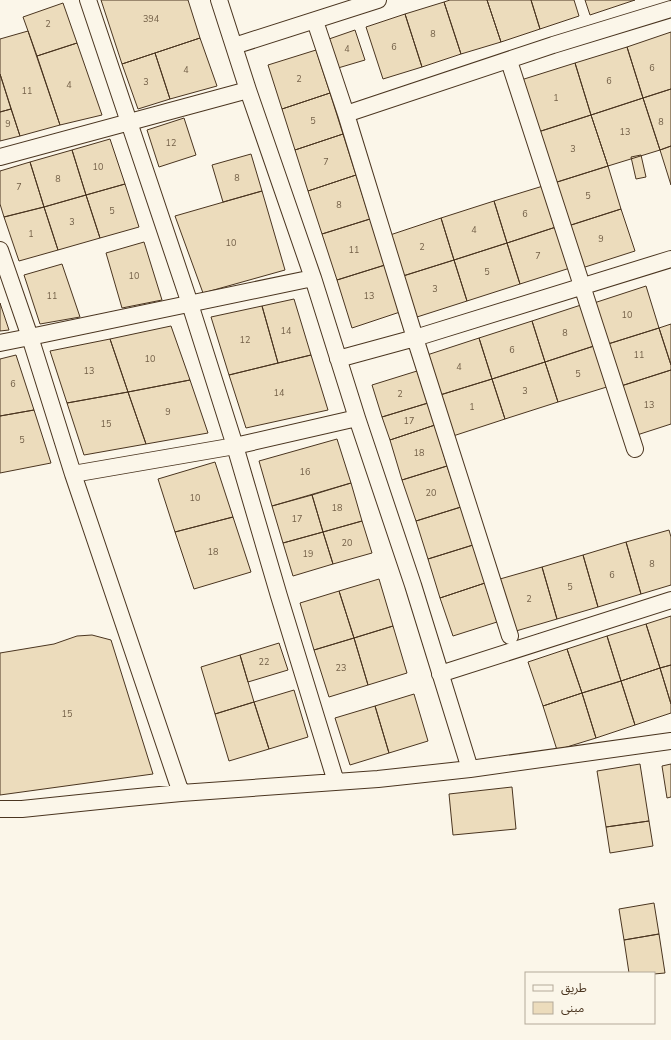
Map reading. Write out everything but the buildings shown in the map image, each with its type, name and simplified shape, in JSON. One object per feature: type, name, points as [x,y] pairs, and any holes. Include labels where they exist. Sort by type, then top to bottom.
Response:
[{"type":"street","points":[[88,0],[190,304],[235,446],[336,782]]},
{"type":"street","points":[[219,0],[248,90],[313,278],[357,418],[413,585],[470,769]]},
{"type":"street","points":[[234,46],[378,0]]},
{"type":"street","points":[[346,114],[553,45],[671,9]]},
{"type":"street","points":[[315,20],[510,636]]},
{"type":"street","points":[[508,60],[635,449]]},
{"type":"street","points":[[0,157],[248,90]]},
{"type":"street","points":[[0,250],[30,337],[73,474],[181,793]]},
{"type":"street","points":[[338,359],[415,338],[671,259]]},
{"type":"street","points":[[0,343],[313,278]]},
{"type":"street","points":[[73,474],[235,446],[357,418]]},
{"type":"street","points":[[440,674],[671,600]]},
{"type":"street","points":[[0,809],[22,809],[181,793],[378,779],[470,769],[671,741]]}]
